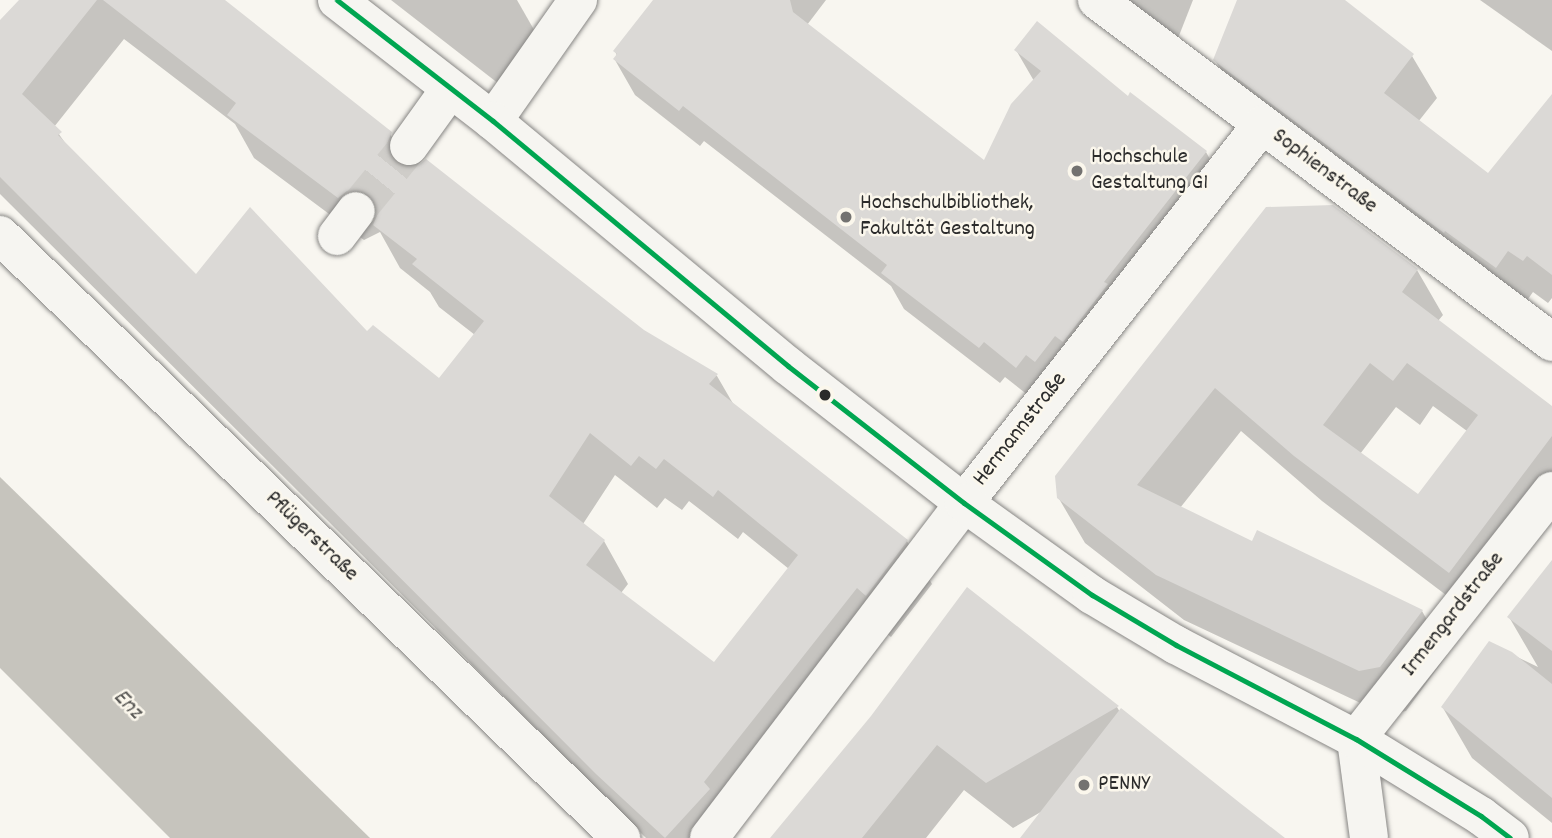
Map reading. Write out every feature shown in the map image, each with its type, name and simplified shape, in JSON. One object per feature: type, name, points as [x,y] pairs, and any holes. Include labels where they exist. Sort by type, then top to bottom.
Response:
[{"type":"street","points":[[337,0],[492,121],[788,366],[964,503],[1092,595],[1176,645],[1356,739],[1481,816],[1510,838]]},
{"type":"street","points":[[492,121],[578,0]]},
{"type":"street","name":"Sophienstraße","points":[[1097,0],[1552,342]]},
{"type":"street","points":[[409,146],[450,89]]},
{"type":"street","name":"Hermannstraße","points":[[709,838],[964,503],[1261,125]]},
{"type":"street","name":"Pflügerstraße","points":[[0,235],[621,838]]},
{"type":"street","name":"Irmengardstraße","points":[[1356,739],[1552,491]]},
{"type":"street","points":[[1356,739],[1369,838]]},
{"type":"water","name":"Enz","points":[[0,477],[370,838],[170,838],[0,668]]},
{"type":"building","points":[[19,0],[97,0],[22,94],[62,132],[58,135],[196,274],[250,207],[367,331],[373,325],[439,378],[484,321],[412,264],[417,259],[373,225],[378,213],[370,194],[358,189],[347,191],[338,198],[227,115],[236,103],[103,0],[225,0],[392,132],[387,144],[389,154],[396,163],[408,168],[417,166],[426,159],[644,330],[718,374],[709,384],[908,540],[866,596],[857,588],[704,782],[710,789],[665,838],[596,774],[0,177],[0,20]],"holes":[[[590,433],[631,466],[639,456],[656,469],[664,459],[713,497],[718,490],[798,555],[714,662],[586,565],[605,540],[549,496]]]},
{"type":"building","name":"Hochschule Gestaltung G1","points":[[653,0],[790,0],[793,12],[984,160],[1011,104],[1041,71],[1014,50],[1037,21],[1128,96],[1130,92],[1207,151],[1104,282],[1108,284],[1063,342],[1055,336],[1035,362],[1026,355],[1016,368],[984,342],[979,348],[881,273],[887,265],[683,106],[679,111],[613,59],[617,54],[613,51]]},
{"type":"building","points":[[1237,0],[1345,0],[1414,54],[1384,93],[1488,173],[1552,94],[1552,275],[1527,256],[1523,261],[1508,251],[1496,268],[1445,231],[1444,233],[1213,60]]},
{"type":"building","points":[[1333,205],[1418,269],[1402,292],[1552,406],[1552,436],[1449,573],[1294,456],[1215,388],[1137,485],[1252,541],[1257,530],[1423,610],[1380,667],[1359,671],[1156,575],[1057,498],[1055,476],[1266,207]],"holes":[[[1370,363],[1393,381],[1407,363],[1478,415],[1418,494],[1323,425]]]},
{"type":"building","points":[[1552,560],[1552,651],[1507,617]]},
{"type":"building","points":[[967,587],[1119,706],[986,783],[937,745],[862,838],[770,838],[871,716]]},
{"type":"building","points":[[1489,641],[1512,652],[1552,684],[1552,798],[1441,707]]},
{"type":"building","points":[[1121,708],[1240,803],[1285,838],[1020,838]]},
{"type":"tunnel","points":[[356,211],[409,146]]},
{"type":"transit line","points":[[337,0],[493,121],[788,366],[964,503],[1092,595],[1176,645],[1356,739],[1481,816],[1510,838]]},
{"type":"place","name":"Hochschule Gestaltung G1","points":[[1077,171]]},
{"type":"place","name":"Hochschulbibliothek, Fakultät Gestaltung","points":[[846,217]]},
{"type":"place","name":"PENNY","points":[[1084,785]]}]
